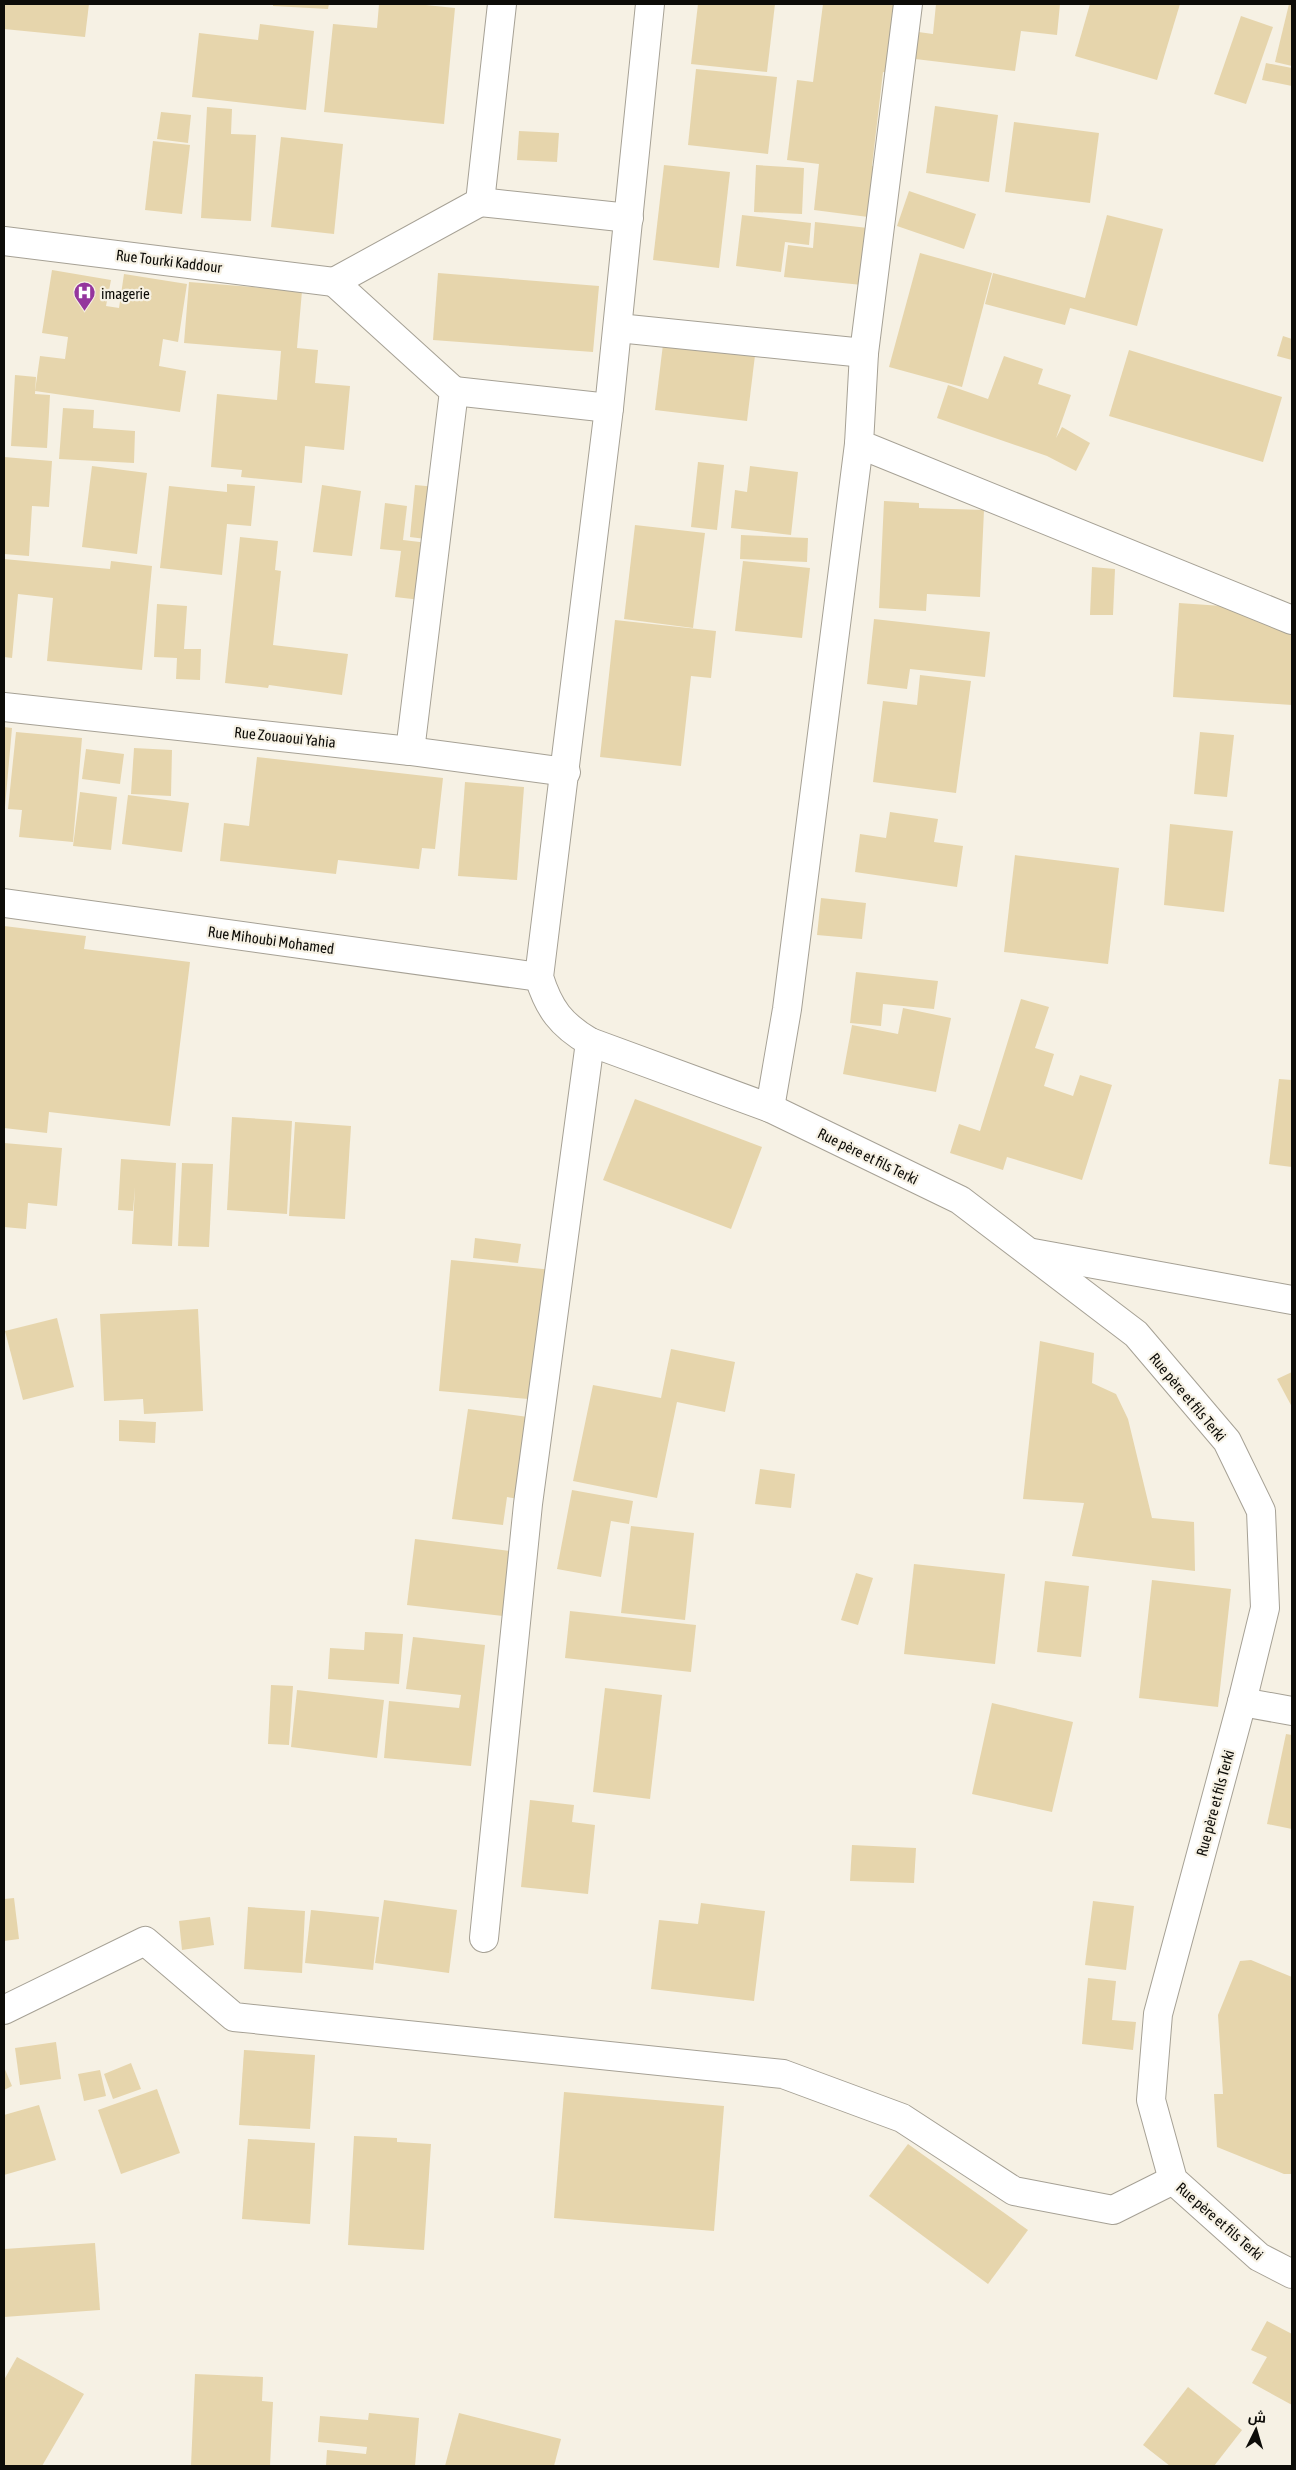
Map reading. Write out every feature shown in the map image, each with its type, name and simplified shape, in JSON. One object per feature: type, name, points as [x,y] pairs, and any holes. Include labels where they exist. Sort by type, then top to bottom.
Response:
[{"type":"street","points":[[480,202],[502,4]]},
{"type":"street","points":[[539,977],[610,408],[650,4]]},
{"type":"street","points":[[770,1108],[787,1009],[859,444],[864,353],[908,4]]},
{"type":"street","points":[[610,408],[454,391],[334,282],[480,202],[629,218]]},
{"type":"street","name":"Rue Tourki Kaddour","points":[[4,241],[334,282]]},
{"type":"street","points":[[618,328],[864,353]]},
{"type":"street","points":[[410,750],[454,391]]},
{"type":"street","points":[[859,444],[1292,620]]},
{"type":"street","name":"Rue Zouaoui Yahia","points":[[4,707],[410,750],[566,772]]},
{"type":"street","name":"Rue Mihoubi Mohamed","points":[[4,903],[539,977]]},
{"type":"street","name":"Rue père et fils Terki","points":[[539,977],[546,999],[569,1030],[590,1042],[770,1108],[960,1200],[1136,1334],[1227,1442],[1261,1511],[1265,1608],[1242,1702],[1158,2014],[1151,2100],[1173,2180],[1259,2257],[1292,2274]]},
{"type":"street","points":[[484,1938],[528,1504],[590,1042]]},
{"type":"street","points":[[1028,1252],[1292,1300]]},
{"type":"street","points":[[1242,1702],[1292,1711]]},
{"type":"street","points":[[4,2010],[145,1942],[234,2017],[783,2074],[902,2118],[1014,2191],[1112,2210],[1173,2180]]},
{"type":"building","points":[[4,4],[89,4],[85,37],[4,29]]},
{"type":"building","points":[[273,4],[329,4],[328,9],[273,6]]},
{"type":"building","points":[[379,4],[416,4],[455,8],[444,124],[324,112],[333,24],[377,28]]},
{"type":"building","points":[[698,4],[775,4],[767,72],[691,64]]},
{"type":"building","points":[[823,4],[902,4],[894,74],[883,72],[872,166],[882,168],[876,218],[814,210],[819,164],[787,160],[797,80],[813,82]]},
{"type":"building","points":[[936,4],[1060,4],[1057,35],[1021,31],[1015,71],[907,58],[911,31],[933,34]]},
{"type":"building","points":[[1090,4],[1180,4],[1157,80],[1075,56]]},
{"type":"building","points":[[1289,4],[1292,4],[1292,66],[1275,62]]},
{"type":"building","points":[[1241,16],[1273,27],[1246,104],[1214,94]]},
{"type":"building","points":[[260,24],[314,31],[306,110],[192,97],[199,33],[258,40]]},
{"type":"building","points":[[1266,63],[1292,68],[1292,86],[1262,80]]},
{"type":"building","points":[[696,69],[777,77],[768,154],[688,145]]},
{"type":"building","points":[[935,106],[998,115],[989,182],[926,173]]},
{"type":"building","points":[[207,107],[232,109],[231,134],[256,135],[251,221],[201,218]]},
{"type":"building","points":[[161,112],[191,115],[188,143],[157,139]]},
{"type":"building","points":[[1014,122],[1099,133],[1090,203],[1005,192]]},
{"type":"building","points":[[519,131],[559,133],[557,162],[517,160]]},
{"type":"building","points":[[281,137],[343,144],[334,234],[271,227]]},
{"type":"building","points":[[153,141],[190,145],[182,214],[145,210]]},
{"type":"building","points":[[664,165],[730,172],[719,268],[653,260]]},
{"type":"building","points":[[756,165],[804,168],[802,214],[754,212]]},
{"type":"building","points":[[909,191],[976,214],[964,249],[897,226]]},
{"type":"building","points":[[742,215],[811,223],[809,245],[785,242],[781,272],[736,266]]},
{"type":"building","points":[[1107,215],[1163,229],[1137,326],[1070,308],[1065,325],[985,304],[993,273],[1085,298]]},
{"type":"building","points":[[815,222],[868,228],[862,285],[784,277],[788,245],[813,248]]},
{"type":"building","points":[[920,253],[992,273],[962,387],[889,367]]},
{"type":"building","points":[[52,270],[111,280],[106,306],[119,308],[124,274],[187,284],[178,342],[163,339],[159,366],[186,371],[180,412],[35,391],[40,356],[65,359],[68,337],[42,333]]},
{"type":"building","points":[[438,273],[599,286],[593,352],[433,340]]},
{"type":"building","points":[[189,282],[302,291],[297,348],[318,350],[315,383],[350,386],[344,450],[305,446],[302,483],[241,477],[242,470],[211,467],[217,394],[277,400],[281,351],[184,343]]},
{"type":"building","points":[[664,336],[756,347],[747,421],[655,410]]},
{"type":"building","points":[[1283,336],[1292,339],[1292,360],[1277,356]]},
{"type":"building","points":[[1129,350],[1282,397],[1263,462],[1109,416]]},
{"type":"building","points":[[1004,356],[1043,369],[1038,384],[1071,395],[1056,438],[1062,427],[1090,443],[1076,471],[1047,456],[937,418],[948,385],[988,399]]},
{"type":"building","points":[[15,375],[36,377],[35,394],[50,395],[47,448],[11,446]]},
{"type":"building","points":[[63,408],[94,410],[93,428],[135,431],[134,463],[59,459]]},
{"type":"building","points":[[4,457],[52,461],[49,507],[32,506],[29,556],[4,554]]},
{"type":"building","points":[[698,462],[724,465],[717,530],[691,527]]},
{"type":"building","points":[[92,466],[147,473],[137,554],[82,547]]},
{"type":"building","points":[[750,466],[798,472],[791,535],[731,528],[735,490],[747,492]]},
{"type":"building","points":[[227,484],[255,486],[251,526],[227,524],[222,575],[160,568],[169,486],[227,492]]},
{"type":"building","points":[[322,485],[361,491],[352,556],[313,552]]},
{"type":"building","points":[[415,485],[447,488],[441,541],[410,537]]},
{"type":"building","points":[[884,501],[919,503],[919,508],[984,510],[980,597],[927,594],[926,611],[879,608]]},
{"type":"building","points":[[385,503],[407,506],[403,540],[445,545],[438,602],[395,597],[401,551],[380,549]]},
{"type":"building","points":[[635,525],[705,533],[693,628],[624,619]]},
{"type":"building","points":[[741,535],[808,538],[807,562],[740,559]]},
{"type":"building","points":[[240,537],[278,541],[275,570],[281,571],[273,645],[348,654],[342,695],[269,685],[268,688],[225,683]]},
{"type":"building","points":[[4,559],[110,569],[111,561],[152,566],[142,670],[47,661],[53,598],[18,594],[12,658],[4,657]]},
{"type":"building","points":[[743,561],[810,568],[802,638],[735,631]]},
{"type":"building","points":[[1092,567],[1115,569],[1113,615],[1090,615]]},
{"type":"building","points":[[1179,603],[1292,611],[1292,705],[1173,697]]},
{"type":"building","points":[[157,604],[187,606],[184,649],[201,649],[200,680],[176,679],[177,658],[154,657]]},
{"type":"building","points":[[874,619],[990,632],[985,677],[910,669],[907,689],[867,684]]},
{"type":"building","points":[[615,620],[716,631],[711,678],[691,676],[681,766],[600,757]]},
{"type":"building","points":[[920,675],[971,681],[956,793],[873,782],[883,701],[917,705]]},
{"type":"building","points":[[4,727],[12,728],[5,807],[4,807]]},
{"type":"building","points":[[16,732],[82,738],[73,842],[19,837],[22,810],[8,809]]},
{"type":"building","points":[[1200,732],[1234,735],[1227,797],[1194,794]]},
{"type":"building","points":[[134,748],[172,750],[171,796],[131,794]]},
{"type":"building","points":[[86,749],[124,754],[120,784],[82,779]]},
{"type":"building","points":[[257,757],[443,778],[435,849],[422,848],[419,869],[338,860],[336,874],[220,861],[224,823],[249,826]]},
{"type":"building","points":[[465,782],[524,787],[517,880],[458,876]]},
{"type":"building","points":[[80,792],[117,797],[111,850],[73,846]]},
{"type":"building","points":[[128,795],[189,803],[182,852],[122,844]]},
{"type":"building","points":[[890,812],[938,819],[934,842],[963,846],[957,887],[855,872],[860,834],[886,838]]},
{"type":"building","points":[[1170,824],[1233,831],[1224,912],[1164,905]]},
{"type":"building","points":[[1015,855],[1119,868],[1108,964],[1004,952]]},
{"type":"building","points":[[821,898],[866,903],[862,939],[817,935]]},
{"type":"building","points":[[4,926],[86,936],[84,949],[190,962],[170,1126],[49,1112],[47,1133],[4,1128]]},
{"type":"building","points":[[856,972],[938,981],[934,1009],[883,1004],[881,1026],[850,1023]]},
{"type":"building","points":[[1021,999],[1049,1007],[1035,1048],[1054,1054],[1044,1086],[1073,1096],[1080,1075],[1112,1085],[1082,1180],[1007,1157],[1003,1170],[950,1153],[959,1124],[980,1131]]},
{"type":"building","points":[[903,1008],[951,1018],[936,1092],[843,1074],[852,1025],[898,1034]]},
{"type":"building","points":[[1279,1079],[1292,1080],[1292,1167],[1269,1164]]},
{"type":"building","points":[[635,1099],[762,1147],[731,1229],[603,1180]]},
{"type":"building","points":[[232,1117],[292,1121],[287,1214],[227,1210]]},
{"type":"building","points":[[295,1122],[351,1126],[345,1219],[289,1216]]},
{"type":"building","points":[[4,1143],[62,1148],[57,1206],[28,1203],[26,1229],[4,1227]]},
{"type":"building","points":[[121,1159],[176,1163],[172,1246],[132,1244],[135,1187],[133,1211],[118,1210]]},
{"type":"building","points":[[182,1163],[213,1164],[209,1247],[178,1246]]},
{"type":"building","points":[[475,1238],[521,1244],[518,1263],[473,1258]]},
{"type":"building","points":[[451,1260],[553,1270],[540,1400],[439,1391]]},
{"type":"building","points":[[198,1309],[203,1411],[144,1414],[143,1399],[104,1401],[100,1314]]},
{"type":"building","points":[[57,1318],[74,1387],[23,1400],[5,1331]]},
{"type":"building","points":[[1040,1341],[1094,1353],[1092,1383],[1116,1394],[1128,1419],[1152,1518],[1194,1522],[1195,1571],[1072,1556],[1084,1503],[1023,1499]]},
{"type":"building","points":[[671,1349],[735,1362],[725,1412],[677,1402],[657,1498],[573,1481],[593,1385],[661,1398]]},
{"type":"building","points":[[1292,1372],[1292,1407],[1277,1379]]},
{"type":"building","points":[[468,1409],[528,1417],[531,1501],[507,1497],[503,1525],[452,1519]]},
{"type":"building","points":[[119,1420],[156,1422],[155,1443],[119,1441]]},
{"type":"building","points":[[760,1469],[795,1474],[791,1508],[755,1504]]},
{"type":"building","points":[[572,1490],[633,1501],[629,1524],[611,1521],[601,1577],[557,1569]]},
{"type":"building","points":[[631,1526],[694,1533],[685,1620],[621,1613]]},
{"type":"building","points":[[415,1539],[511,1551],[503,1616],[407,1605]]},
{"type":"building","points":[[914,1564],[1005,1574],[995,1664],[904,1654]]},
{"type":"building","points":[[856,1573],[873,1578],[858,1625],[841,1620]]},
{"type":"building","points":[[1152,1580],[1231,1589],[1218,1707],[1139,1698]]},
{"type":"building","points":[[1045,1581],[1089,1586],[1081,1657],[1037,1652]]},
{"type":"building","points":[[570,1611],[696,1625],[691,1672],[565,1658]]},
{"type":"building","points":[[365,1632],[403,1634],[399,1684],[328,1679],[330,1648],[364,1650]]},
{"type":"building","points":[[413,1637],[485,1645],[471,1766],[384,1758],[389,1701],[459,1708],[461,1695],[406,1689]]},
{"type":"building","points":[[271,1685],[293,1686],[289,1745],[268,1744]]},
{"type":"building","points":[[605,1688],[662,1695],[650,1799],[593,1792]]},
{"type":"building","points":[[297,1690],[384,1700],[377,1758],[291,1747]]},
{"type":"building","points":[[992,1703],[1073,1722],[1052,1812],[972,1794]]},
{"type":"building","points":[[1286,1734],[1292,1735],[1292,1829],[1267,1824]]},
{"type":"building","points":[[530,1800],[574,1805],[572,1822],[595,1825],[588,1894],[521,1887]]},
{"type":"building","points":[[852,1845],[916,1848],[914,1883],[850,1881]]},
{"type":"building","points":[[14,1898],[19,1939],[4,1941],[4,1899]]},
{"type":"building","points":[[384,1900],[457,1910],[449,1973],[375,1963]]},
{"type":"building","points":[[1093,1901],[1134,1906],[1126,1970],[1085,1965]]},
{"type":"building","points":[[701,1903],[765,1911],[754,2001],[651,1989],[659,1920],[698,1924]]},
{"type":"building","points":[[248,1907],[305,1911],[302,1973],[244,1969]]},
{"type":"building","points":[[311,1910],[379,1917],[373,1970],[305,1963]]},
{"type":"building","points":[[210,1917],[214,1945],[182,1950],[179,1921]]},
{"type":"building","points":[[1251,1960],[1292,1977],[1292,2174],[1284,2174],[1217,2147],[1214,2094],[1223,2094],[1218,2015],[1240,1961]]},
{"type":"building","points":[[1088,1978],[1116,1981],[1112,2020],[1136,2022],[1133,2050],[1082,2044]]},
{"type":"building","points":[[56,2042],[61,2079],[20,2085],[15,2048]]},
{"type":"building","points":[[244,2050],[315,2055],[310,2129],[239,2125]]},
{"type":"building","points":[[131,2063],[141,2089],[113,2099],[104,2074]]},
{"type":"building","points":[[4,2067],[12,2086],[4,2090]]},
{"type":"building","points":[[100,2070],[106,2096],[84,2101],[78,2074]]},
{"type":"building","points":[[157,2089],[180,2153],[121,2174],[98,2110]]},
{"type":"building","points":[[564,2092],[724,2106],[714,2231],[554,2218]]},
{"type":"building","points":[[39,2105],[56,2160],[4,2175],[4,2115]]},
{"type":"building","points":[[354,2136],[397,2138],[397,2142],[431,2144],[424,2250],[348,2245]]},
{"type":"building","points":[[248,2139],[315,2143],[310,2224],[242,2219]]},
{"type":"building","points":[[908,2144],[1028,2230],[988,2284],[869,2196]]},
{"type":"building","points":[[95,2243],[100,2310],[4,2317],[4,2249]]},
{"type":"building","points":[[1267,2321],[1292,2334],[1292,2405],[1252,2383],[1267,2357],[1251,2350]]},
{"type":"building","points":[[17,2357],[84,2394],[42,2466],[4,2466],[4,2380]]},
{"type":"building","points":[[195,2374],[263,2377],[262,2401],[273,2402],[270,2466],[191,2466]]},
{"type":"building","points":[[1188,2387],[1242,2430],[1214,2466],[1170,2466],[1143,2445]]},
{"type":"building","points":[[369,2413],[419,2418],[415,2466],[326,2466],[327,2450],[366,2454],[367,2447],[318,2442],[320,2416],[368,2420]]},
{"type":"building","points":[[459,2413],[561,2439],[554,2466],[445,2466]]},
{"type":"place","name":"imagerie","points":[[85,312]]}]
